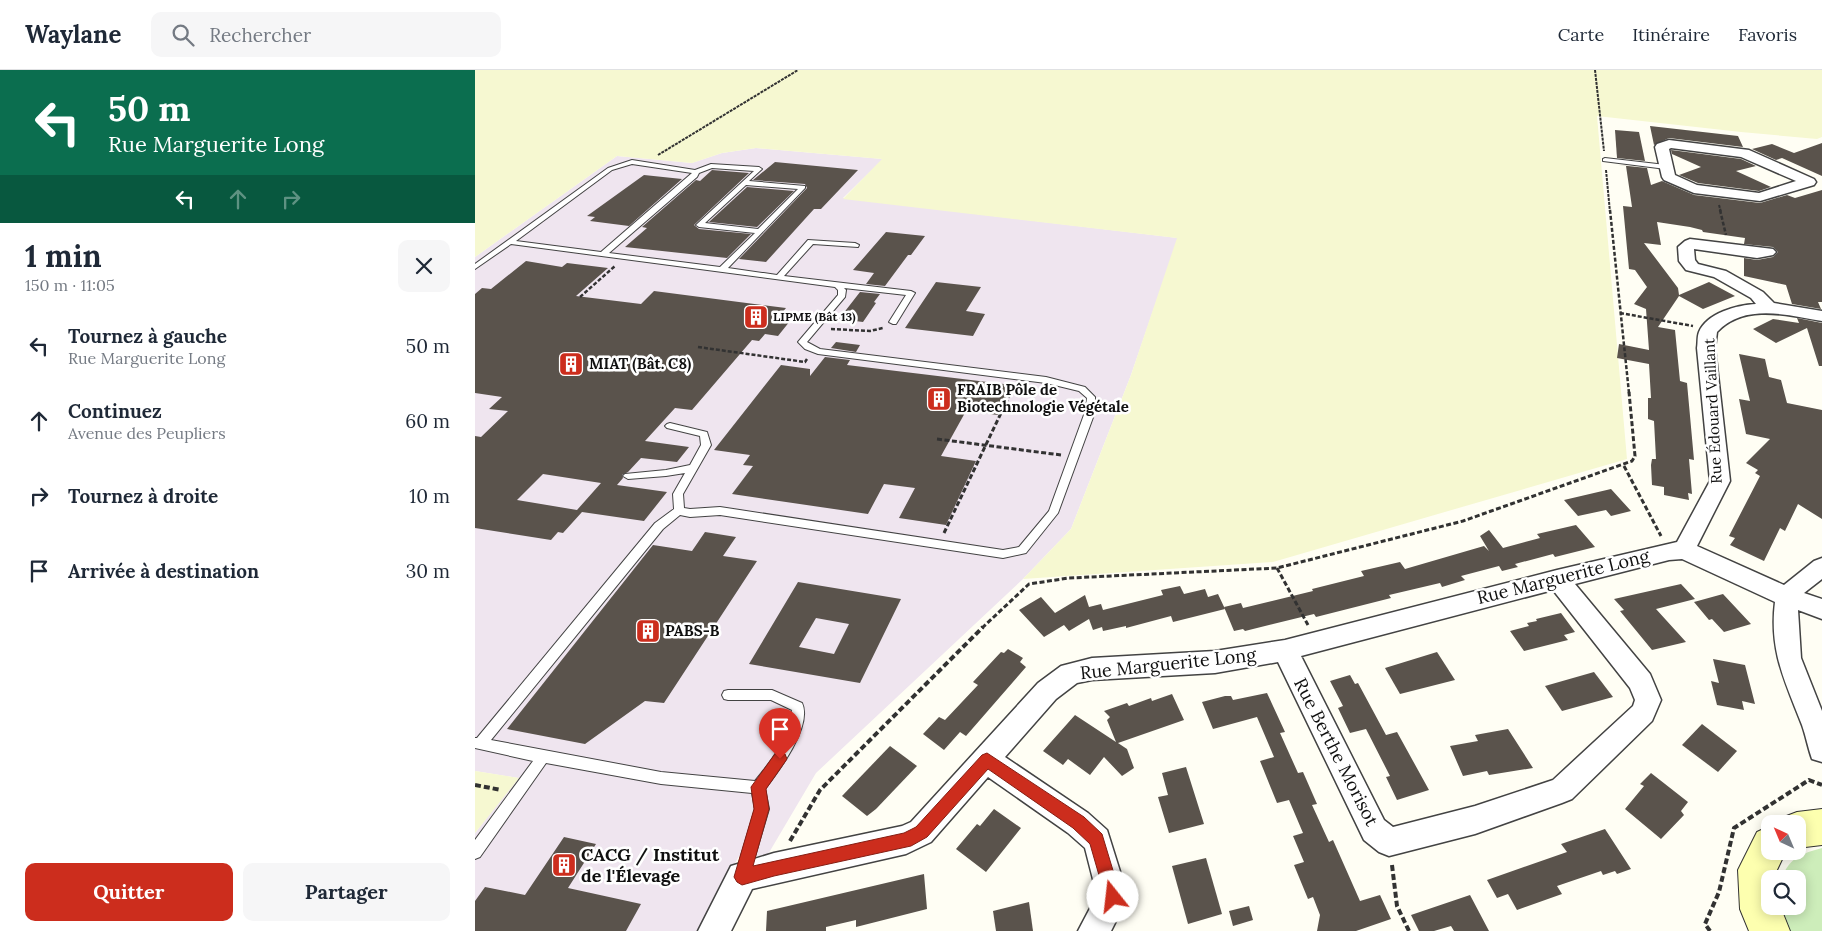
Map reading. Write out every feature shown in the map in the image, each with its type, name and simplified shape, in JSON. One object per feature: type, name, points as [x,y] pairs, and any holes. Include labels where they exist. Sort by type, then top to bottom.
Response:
[{"type":"street","points":[[1669,144],[1744,152],[1816,185],[1760,197],[1694,189],[1669,177],[1665,167],[1662,146],[1669,144]]},
{"type":"street","points":[[1768,252],[1757,253],[1697,244],[1686,247],[1687,261],[1692,267],[1720,274],[1757,295],[1768,307]]},
{"type":"street","points":[[1720,274],[1726,270],[1726,248]]},
{"type":"street","name":"Rue Édouard Vaillant","points":[[1676,550],[1717,490],[1719,481],[1706,348],[1708,331],[1717,322],[1755,307],[1768,307],[1822,316]]},
{"type":"street","points":[[1676,550],[1787,597],[1822,609]]},
{"type":"street","name":"Rue Marguerite Long","points":[[742,877],[774,868],[906,840],[921,832],[1047,691],[1070,674],[1093,669],[1215,662],[1285,650],[1316,640],[1557,578],[1676,550]]},
{"type":"street","points":[[1822,567],[1799,584],[1787,597],[1785,618],[1789,658],[1802,696],[1816,727],[1822,750]]},
{"type":"street","name":"Rue Berthe Morisot","points":[[1285,650],[1373,830],[1389,842],[1475,820],[1562,790],[1643,713],[1648,700],[1641,682],[1557,578]]},
{"type":"street","points":[[987,760],[1078,823],[1097,840],[1113,897],[1094,931]]},
{"type":"street","points":[[1806,829],[1822,827]]},
{"type":"street","points":[[1762,860],[1757,870],[1760,909],[1770,931]]},
{"type":"street","points":[[714,931],[742,877]]},
{"type":"lane","points":[[1605,160],[1665,167]]},
{"type":"lane","points":[[475,267],[611,168],[631,162],[696,172],[711,166],[759,169],[699,225],[760,232]]},
{"type":"lane","points":[[603,254],[695,176],[696,172]]},
{"type":"lane","points":[[723,270],[803,187],[744,183]]},
{"type":"lane","points":[[509,242],[911,293],[893,322]]},
{"type":"lane","points":[[779,277],[811,242],[855,245]]},
{"type":"lane","points":[[758,787],[661,778],[477,744],[659,526],[679,511],[690,513],[720,511],[1003,554],[1022,550],[1053,513],[1090,412],[1091,397],[1082,389],[1046,380],[816,350],[802,342],[842,295],[842,290],[837,285]]},
{"type":"lane","points":[[670,426],[704,434],[706,445],[678,494],[679,511]]},
{"type":"lane","points":[[628,476],[666,473],[693,468]]},
{"type":"lane","points":[[728,695],[772,696],[798,707],[797,725],[780,759],[758,787],[762,809],[742,877]]},
{"type":"lane","points":[[475,852],[543,757]]},
{"type":"path","points":[[645,163],[799,70]]},
{"type":"path","points":[[774,868],[820,790],[996,614],[1029,584],[1069,578],[1277,568],[1463,521],[1632,462],[1635,456],[1595,70]]},
{"type":"path","points":[[1715,192],[1726,248]]},
{"type":"path","points":[[579,297],[626,257]]},
{"type":"path","points":[[1620,313],[1692,326],[1708,331]]},
{"type":"path","points":[[803,343],[832,329],[845,327],[876,331],[893,322]]},
{"type":"path","points":[[698,347],[805,362],[816,350]]},
{"type":"path","points":[[938,545],[1019,376]]},
{"type":"path","points":[[937,439],[1074,457]]},
{"type":"path","points":[[1624,466],[1676,550]]},
{"type":"path","points":[[1277,568],[1316,640]]},
{"type":"path","points":[[475,785],[517,794]]},
{"type":"path","points":[[1389,842],[1397,906],[1409,931]]},
{"type":"shaded area","points":[[756,148],[883,159],[843,198],[1178,238],[1131,375],[1071,529],[1023,579],[816,773],[767,856],[739,856],[698,931],[475,931],[475,833],[518,778],[475,771],[475,257],[617,156],[692,163],[722,153]]},
{"type":"green space","points":[[475,70],[1822,70],[1822,137],[1817,139],[1741,132],[1597,116],[1627,459],[1273,562],[1023,579],[1071,529],[1131,375],[1177,238],[843,199],[882,159],[756,148],[722,153],[692,163],[617,156],[475,257]]},
{"type":"green space","points":[[475,771],[519,778],[475,833]]},
{"type":"green space","points":[[1822,848],[1822,931],[1790,931],[1783,915],[1806,915],[1806,870],[1786,870],[1793,860],[1806,860],[1806,853]]},
{"type":"building","points":[[1650,126],[1738,136],[1743,147],[1669,138],[1654,145]]},
{"type":"building","points":[[1615,130],[1639,132],[1645,161],[1617,158]]},
{"type":"building","points":[[1822,143],[1822,176],[1782,158],[1776,160],[1752,149],[1772,144],[1794,153]]},
{"type":"building","points":[[1671,150],[1741,159],[1756,166],[1736,171],[1771,187],[1759,191],[1698,183],[1679,175],[1701,167],[1672,154]]},
{"type":"building","points":[[775,162],[858,170],[821,209],[814,209],[766,262],[739,259],[807,188],[805,184],[753,180]]},
{"type":"building","points":[[1618,165],[1647,168],[1651,185],[1662,181],[1694,195],[1760,203],[1787,195],[1795,198],[1822,190],[1822,302],[1818,302],[1821,309],[1792,304],[1786,285],[1744,276],[1744,258],[1757,260],[1773,257],[1778,252],[1773,247],[1744,244],[1745,238],[1703,232],[1702,230],[1690,227],[1657,222],[1661,245],[1644,243],[1678,288],[1679,295],[1709,282],[1735,296],[1703,309],[1679,296],[1658,327],[1675,330],[1680,381],[1687,383],[1694,460],[1689,459],[1692,494],[1688,493],[1689,500],[1664,495],[1664,487],[1652,485],[1651,465],[1652,459],[1656,459],[1654,421],[1648,419],[1648,398],[1651,398],[1649,364],[1617,358],[1619,344],[1649,350],[1646,309],[1634,304],[1647,287],[1635,270],[1629,269],[1623,206],[1632,207],[1626,166]]},
{"type":"building","points":[[712,170],[749,173],[694,225],[699,229],[751,234],[727,258],[625,247],[647,228],[642,227],[696,180],[700,181]]},
{"type":"building","points":[[644,175],[682,179],[629,226],[590,221],[595,217],[587,216]]},
{"type":"building","points":[[747,187],[794,191],[757,227],[709,222]]},
{"type":"building","points":[[886,232],[925,236],[885,286],[866,284],[874,273],[853,270]]},
{"type":"building","points":[[526,261],[562,267],[567,263],[608,268],[576,296],[641,304],[654,291],[786,308],[781,314],[794,316],[778,336],[765,334],[759,341],[752,340],[692,410],[675,408],[645,441],[689,447],[677,462],[641,458],[628,472],[622,475],[623,478],[617,485],[667,492],[644,521],[582,512],[563,533],[558,532],[551,540],[475,528],[475,436],[481,437],[508,411],[489,409],[502,397],[475,393],[475,294],[482,288],[491,289]],"holes":[[[543,474],[601,483],[577,510],[517,500]]]},
{"type":"building","points":[[936,282],[981,287],[966,311],[985,314],[973,336],[905,328]]},
{"type":"building","points":[[860,292],[880,294],[863,322],[839,319]]},
{"type":"building","points":[[1797,318],[1822,323],[1822,366],[1819,366],[1807,328],[1776,343],[1753,329],[1773,319],[1799,323]]},
{"type":"building","points":[[836,342],[860,345],[856,352],[831,348]]},
{"type":"building","points":[[1739,354],[1765,359],[1769,377],[1781,380],[1787,403],[1822,410],[1822,519],[1798,504],[1785,531],[1780,528],[1764,561],[1730,545],[1735,538],[1729,536],[1760,476],[1755,473],[1758,470],[1746,463],[1770,439],[1746,434],[1739,399],[1750,401]]},
{"type":"building","points":[[825,357],[850,360],[847,365],[1012,385],[998,415],[966,411],[941,456],[976,461],[946,525],[899,518],[915,488],[884,484],[868,514],[732,494],[753,466],[743,465],[750,455],[714,450],[781,365],[810,369],[810,376]]},
{"type":"building","points":[[1611,489],[1631,511],[1611,516],[1606,510],[1578,516],[1564,500]]},
{"type":"building","points":[[1576,525],[1595,547],[1555,557],[1553,554],[1515,564],[1518,567],[1502,571],[1499,566],[1461,576],[1465,580],[1442,587],[1440,583],[1389,595],[1391,598],[1316,617],[1314,614],[1245,631],[1243,629],[1234,631],[1224,607],[1241,603],[1243,608],[1313,591],[1312,589],[1364,576],[1361,571],[1400,562],[1405,569],[1484,546],[1489,551],[1480,536],[1489,530],[1503,548],[1540,538],[1537,534]]},
{"type":"building","name":"PABS-B","points":[[705,532],[736,537],[723,556],[757,561],[664,703],[645,701],[585,744],[507,729],[653,545],[692,551]]},
{"type":"building","points":[[798,582],[901,599],[860,683],[749,664]],"holes":[[[816,618],[849,624],[834,654],[799,647]]]},
{"type":"building","points":[[1681,584],[1695,599],[1656,609],[1686,642],[1652,650],[1620,611],[1624,610],[1614,599]]},
{"type":"building","points":[[1180,586],[1184,594],[1205,589],[1208,597],[1218,594],[1225,609],[1173,622],[1171,616],[1126,628],[1126,626],[1103,631],[1102,627],[1093,630],[1089,619],[1069,631],[1064,625],[1044,637],[1019,610],[1041,597],[1055,613],[1085,595],[1089,607],[1101,604],[1103,610],[1163,595],[1161,590]]},
{"type":"building","points":[[1723,594],[1751,624],[1724,632],[1712,619],[1709,620],[1694,602]]},
{"type":"building","points":[[1561,613],[1575,632],[1564,635],[1568,640],[1524,651],[1510,631],[1529,626],[1527,623],[1537,621],[1536,619]]},
{"type":"building","points":[[1008,649],[1023,658],[1020,662],[1026,667],[966,736],[960,732],[944,750],[923,734],[939,717],[945,720],[978,685],[973,682],[1001,652],[1004,653]]},
{"type":"building","points":[[1437,652],[1455,680],[1400,694],[1385,668]]},
{"type":"building","points":[[1713,659],[1745,665],[1755,704],[1742,701],[1744,710],[1717,705],[1711,681],[1719,683]]},
{"type":"building","points":[[1594,672],[1613,697],[1562,711],[1545,686]]},
{"type":"building","points":[[1350,675],[1355,684],[1358,683],[1386,735],[1397,732],[1429,790],[1397,800],[1386,777],[1390,776],[1366,729],[1350,733],[1338,708],[1343,706],[1330,681]]},
{"type":"building","points":[[1267,693],[1285,732],[1280,733],[1298,773],[1303,772],[1317,804],[1312,805],[1329,842],[1333,840],[1360,901],[1380,895],[1391,919],[1356,931],[1317,931],[1320,915],[1313,897],[1308,899],[1294,865],[1304,862],[1293,836],[1303,833],[1289,800],[1277,803],[1260,761],[1274,757],[1257,717],[1213,729],[1202,702],[1225,696],[1231,696],[1233,700]]},
{"type":"building","points":[[1172,694],[1184,720],[1118,743],[1127,749],[1134,768],[1122,776],[1104,757],[1090,775],[1068,759],[1063,765],[1043,751],[1075,715],[1116,742],[1107,720],[1110,717],[1104,711],[1127,703],[1129,706],[1151,698],[1152,701]]},
{"type":"building","points":[[1702,724],[1737,751],[1718,772],[1682,745]]},
{"type":"building","points":[[1508,729],[1533,768],[1489,775],[1487,771],[1463,776],[1450,746],[1478,741],[1475,735]]},
{"type":"building","points":[[890,746],[917,766],[867,816],[842,796]]},
{"type":"building","points":[[1186,767],[1204,824],[1169,833],[1158,797],[1168,795],[1162,773]]},
{"type":"building","points":[[1651,773],[1688,802],[1681,811],[1684,815],[1661,839],[1625,809],[1644,786],[1640,784]]},
{"type":"building","points":[[994,809],[1021,828],[986,872],[956,849],[977,824],[980,826]]},
{"type":"building","points":[[1605,829],[1631,869],[1617,874],[1615,871],[1603,875],[1601,871],[1557,886],[1562,894],[1517,910],[1508,894],[1497,898],[1487,880],[1567,852],[1561,844]]},
{"type":"building","name":"CACG / Institut de l'Élevage","points":[[564,837],[596,844],[568,888],[641,904],[626,931],[475,931],[475,901],[485,887],[525,895]]},
{"type":"building","points":[[1206,858],[1222,914],[1188,924],[1172,866]]},
{"type":"building","points":[[924,874],[927,909],[856,927],[856,920],[826,927],[826,931],[766,931],[767,911]]},
{"type":"building","points":[[1470,895],[1489,931],[1454,931],[1451,926],[1434,931],[1419,931],[1411,915]]},
{"type":"building","points":[[1029,902],[1033,931],[996,931],[993,911]]},
{"type":"building","points":[[1249,906],[1253,920],[1233,926],[1229,911]]},
{"type":"place","name":"LIPME (Bât 13)","points":[[756,317]]},
{"type":"place","name":"MIAT (Bât. C8)","points":[[571,364]]},
{"type":"place","name":"FRAIB Pôle de Biotechnologie Végétale","points":[[939,399]]},
{"type":"place","name":"PABS-B","points":[[648,631]]},
{"type":"place","name":"CACG / Institut de l'Élevage","points":[[564,865]]},
{"type":"route","points":[[780,759],[758,787],[762,809],[742,877],[774,868],[906,840],[921,832],[987,760],[1078,823],[1097,840],[1113,897]]}]
